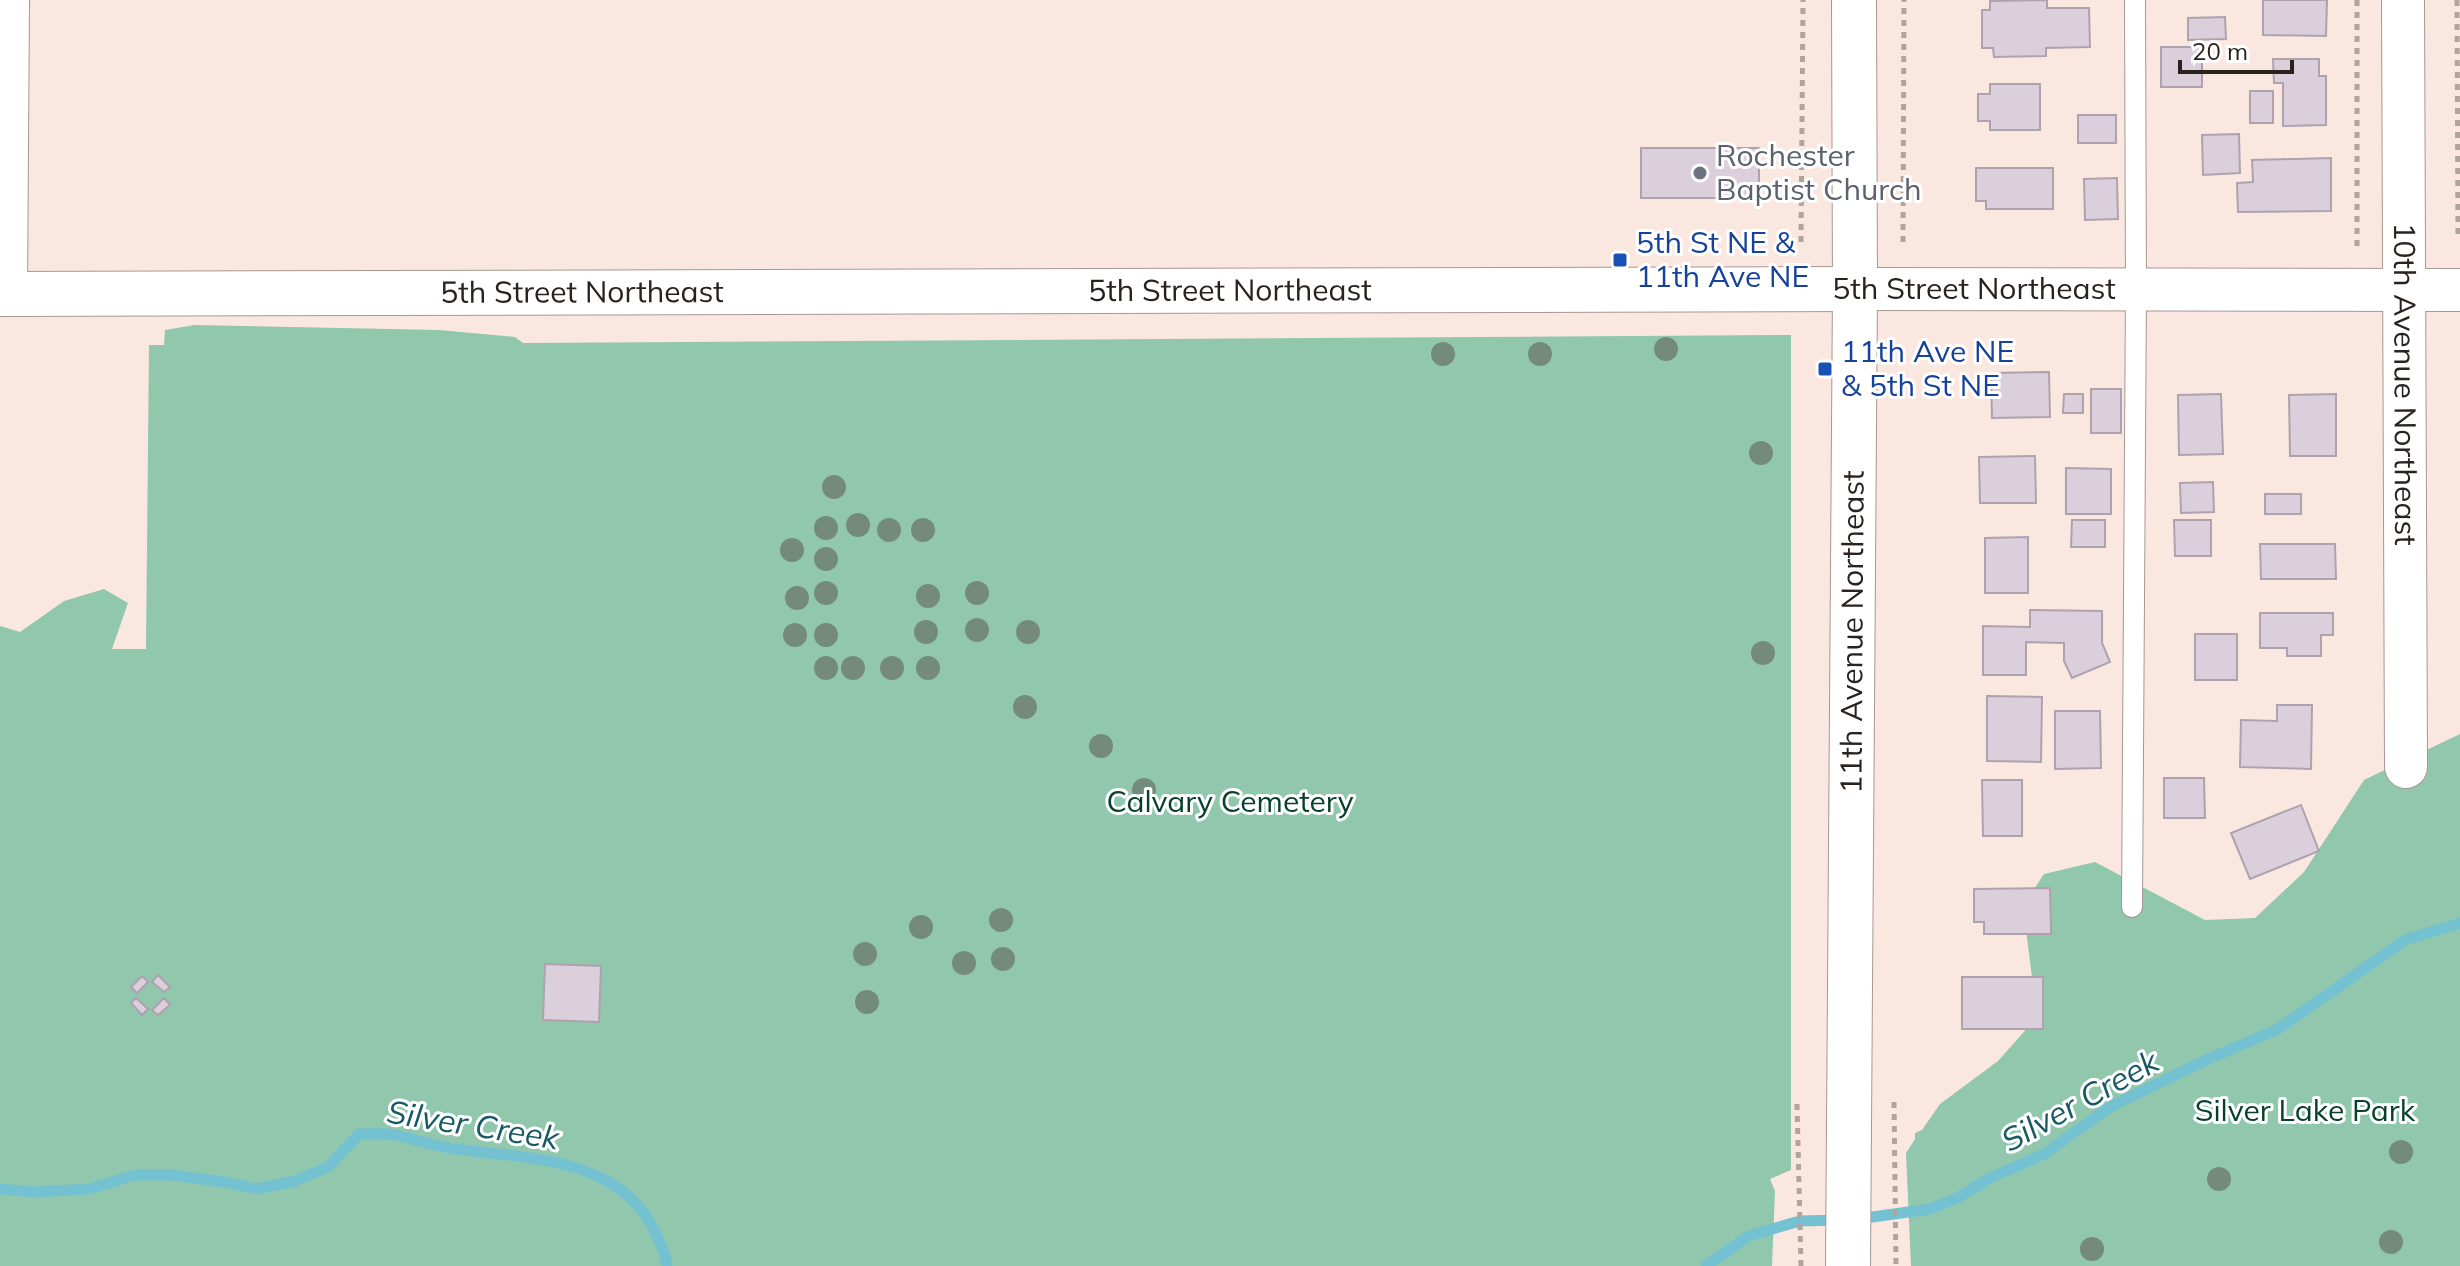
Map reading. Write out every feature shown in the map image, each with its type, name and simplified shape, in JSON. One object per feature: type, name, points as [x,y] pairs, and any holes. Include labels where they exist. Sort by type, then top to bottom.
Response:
[{"type":"street","points":[[3,294],[8,0]]},
{"type":"street","name":"11th Avenue Northeast","points":[[1848,1266],[1854,0]]},
{"type":"street","name":"10th Avenue Northeast","points":[[2403,0],[2406,767]]},
{"type":"street","name":"5th Street Northeast","points":[[3,294],[2460,290]]},
{"type":"lane","points":[[2132,907],[2135,0]]},
{"type":"path","points":[[1801,242],[1803,0]]},
{"type":"path","points":[[1903,242],[1904,0]]},
{"type":"path","points":[[2357,0],[2357,242]]},
{"type":"path","points":[[2457,0],[2458,240]]},
{"type":"path","points":[[1894,1102],[1896,1266]]},
{"type":"path","points":[[1797,1104],[1801,1266]]},
{"type":"green space","name":"Calvary Cemetery","points":[[195,325],[439,330],[515,337],[523,343],[1791,335],[1791,1170],[1770,1179],[1775,1191],[1772,1266],[0,1266],[0,626],[20,632],[64,601],[104,589],[128,603],[112,649],[146,649],[149,345],[164,345],[165,330]]},
{"type":"green space","name":"Silver Lake Park","points":[[2460,734],[2460,1266],[1911,1266],[1906,1153],[1915,1139],[1915,1133],[1922,1130],[1940,1104],[1998,1061],[2037,1017],[2023,906],[2044,874],[2095,862],[2205,920],[2255,918],[2304,872],[2364,780]]},
{"type":"building","points":[[2047,0],[2047,8],[2089,8],[2090,47],[2046,48],[2046,56],[1994,57],[1993,48],[1982,48],[1982,10],[1990,10],[1990,1]]},
{"type":"building","points":[[2263,0],[2327,0],[2326,36],[2263,35]]},
{"type":"building","points":[[2225,17],[2226,39],[2188,40],[2188,18]]},
{"type":"building","points":[[2161,47],[2202,47],[2202,87],[2161,87]]},
{"type":"building","points":[[2273,59],[2319,59],[2319,76],[2326,76],[2326,125],[2283,126],[2283,83],[2274,83]]},
{"type":"building","points":[[1990,84],[2040,84],[2040,130],[1990,130],[1990,121],[1978,121],[1978,94],[1990,94]]},
{"type":"building","points":[[2250,91],[2273,91],[2273,123],[2250,123]]},
{"type":"building","points":[[2078,115],[2116,115],[2116,143],[2078,143]]},
{"type":"building","points":[[2239,134],[2240,173],[2203,175],[2202,135]]},
{"type":"building","name":"Rochester Baptist Church","points":[[1641,148],[1759,148],[1759,198],[1641,198]]},
{"type":"building","points":[[2331,158],[2331,211],[2238,212],[2237,183],[2253,182],[2252,160]]},
{"type":"building","points":[[1976,168],[2053,168],[2053,209],[1986,209],[1986,201],[1976,201]]},
{"type":"building","points":[[2117,178],[2118,219],[2085,220],[2084,179]]},
{"type":"building","points":[[2049,372],[2050,417],[1992,418],[1991,373]]},
{"type":"building","points":[[2091,389],[2121,389],[2121,433],[2091,433]]},
{"type":"building","points":[[2064,394],[2083,394],[2083,413],[2063,413]]},
{"type":"building","points":[[2221,394],[2223,454],[2179,455],[2178,395]]},
{"type":"building","points":[[2336,394],[2336,456],[2290,456],[2289,395]]},
{"type":"building","points":[[2035,456],[2036,503],[1980,503],[1979,457]]},
{"type":"building","points":[[2066,468],[2111,469],[2111,514],[2066,514]]},
{"type":"building","points":[[2213,482],[2214,512],[2181,513],[2180,483]]},
{"type":"building","points":[[2265,494],[2301,494],[2301,514],[2265,514]]},
{"type":"building","points":[[2072,520],[2105,520],[2105,547],[2071,547]]},
{"type":"building","points":[[2174,520],[2211,520],[2211,556],[2175,556]]},
{"type":"building","points":[[2028,537],[2028,593],[1985,593],[1985,538]]},
{"type":"building","points":[[2260,544],[2335,544],[2336,579],[2261,579]]},
{"type":"building","points":[[2030,610],[2102,611],[2102,643],[2110,662],[2072,678],[2064,661],[2064,643],[2026,642],[2026,675],[1983,675],[1983,626],[2030,627]]},
{"type":"building","points":[[2260,613],[2333,613],[2333,635],[2321,635],[2321,656],[2287,656],[2287,648],[2260,648]]},
{"type":"building","points":[[2195,634],[2237,634],[2237,680],[2195,680]]},
{"type":"building","points":[[1987,696],[2042,697],[2041,762],[1987,761]]},
{"type":"building","points":[[2277,705],[2312,705],[2311,769],[2240,767],[2241,720],[2277,721]]},
{"type":"building","points":[[2055,711],[2100,711],[2101,768],[2055,769]]},
{"type":"building","points":[[2164,778],[2204,778],[2205,818],[2164,818]]},
{"type":"building","points":[[1982,780],[2022,780],[2022,836],[1983,836]]},
{"type":"building","points":[[2301,805],[2319,851],[2250,879],[2231,833]]},
{"type":"building","points":[[2050,888],[2051,934],[1984,934],[1984,922],[1974,922],[1974,889]]},
{"type":"building","points":[[545,964],[601,966],[599,1022],[543,1020]]},
{"type":"building","points":[[158,975],[170,987],[164,992],[152,982]]},
{"type":"building","points":[[142,976],[148,982],[137,993],[131,987]]},
{"type":"building","points":[[1962,977],[2043,977],[2043,1029],[1962,1029]]},
{"type":"building","points":[[136,998],[148,1009],[142,1015],[131,1003]]},
{"type":"building","points":[[164,998],[170,1005],[158,1015],[152,1010]]},
{"type":"waterway","name":"Silver Creek","points":[[1858,1219],[1930,1209],[1957,1198],[1990,1178],[2044,1154],[2110,1107],[2278,1029],[2405,940],[2460,923]]},
{"type":"waterway","name":"Silver Creek","points":[[0,1189],[33,1192],[89,1189],[135,1175],[171,1175],[256,1189],[295,1181],[328,1167],[359,1134],[391,1134],[448,1148],[541,1160],[595,1175],[619,1188],[639,1207],[655,1232],[667,1266]]},
{"type":"waterway","name":"Silver Creek","points":[[1706,1266],[1748,1236],[1800,1221],[1841,1220]]},
{"type":"place","name":"Rochester Baptist Church","points":[[1700,173]]},
{"type":"place","name":"5th St NE & 11th Ave NE","points":[[1620,260]]},
{"type":"place","name":"11th Ave NE & 5th St NE","points":[[1825,369]]}]
